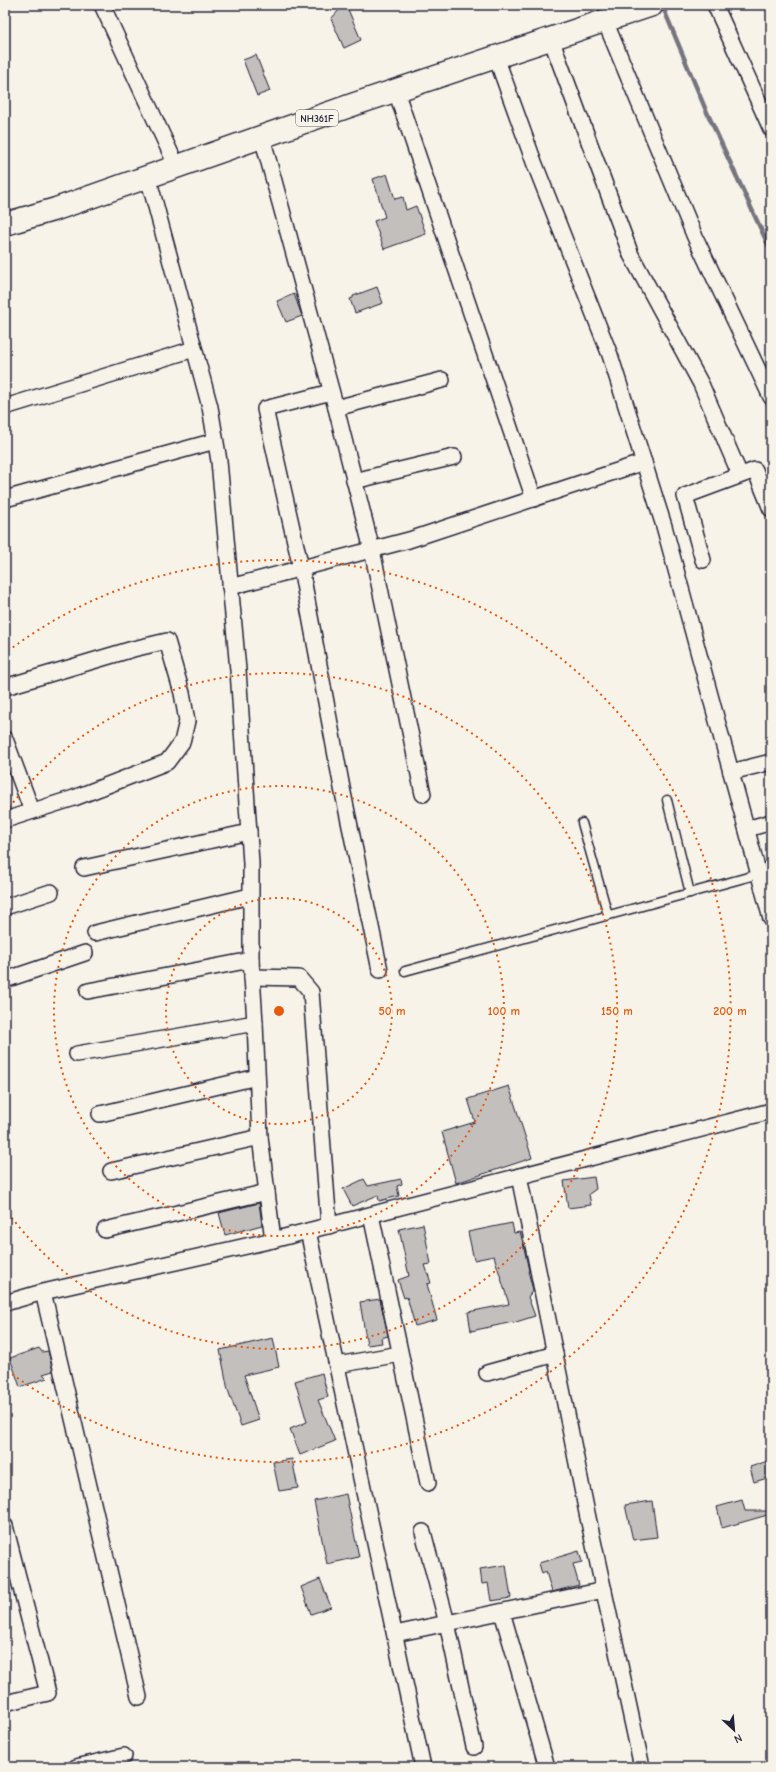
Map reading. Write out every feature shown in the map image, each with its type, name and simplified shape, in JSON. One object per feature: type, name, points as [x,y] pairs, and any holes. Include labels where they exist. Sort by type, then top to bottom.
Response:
[{"type":"highway","name":"NH361F","points":[[5,224],[56,209],[396,91],[652,5]]},
{"type":"street","points":[[102,5],[177,167]]},
{"type":"street","points":[[715,5],[771,129]]},
{"type":"street","points":[[605,21],[696,237],[771,397]]},
{"type":"street","points":[[551,39],[631,255],[701,384],[740,475]]},
{"type":"street","points":[[496,57],[537,169],[610,355],[664,526],[771,919]]},
{"type":"street","points":[[396,91],[534,499]]},
{"type":"street","points":[[262,137],[332,392],[372,550],[423,794]]},
{"type":"street","points":[[148,177],[210,407],[215,441],[238,670],[251,863],[251,960],[260,1137],[273,1240]]},
{"type":"street","points":[[5,407],[194,349]]},
{"type":"street","points":[[336,408],[442,380]]},
{"type":"street","points":[[332,392],[265,409],[301,568],[342,788],[380,970]]},
{"type":"street","points":[[5,499],[215,441]]},
{"type":"street","points":[[354,481],[454,457]]},
{"type":"street","points":[[230,587],[409,540],[644,462]]},
{"type":"street","points":[[703,560],[685,496],[755,470],[771,509]]},
{"type":"street","points":[[5,688],[133,649],[167,641],[182,693],[187,721],[182,742],[167,762],[118,782],[5,820]]},
{"type":"street","points":[[5,739],[32,811]]},
{"type":"street","points":[[731,772],[771,762]]},
{"type":"street","points":[[746,829],[771,822]]},
{"type":"street","points":[[84,868],[249,832]]},
{"type":"street","points":[[5,907],[51,892]]},
{"type":"street","points":[[95,933],[250,896]]},
{"type":"street","points":[[5,980],[85,953]]},
{"type":"street","points":[[88,991],[251,960]]},
{"type":"street","points":[[252,977],[299,978],[311,992],[329,1226]]},
{"type":"street","points":[[77,1054],[255,1023]]},
{"type":"street","points":[[100,1114],[258,1077]]},
{"type":"street","points":[[5,1303],[43,1292],[329,1226],[771,1111]]},
{"type":"street","points":[[111,1171],[260,1137]]},
{"type":"street","points":[[519,1176],[642,1767]]},
{"type":"street","points":[[105,1230],[267,1192]]},
{"type":"street","points":[[371,1215],[428,1483]]},
{"type":"street","points":[[308,1231],[423,1767]]},
{"type":"street","points":[[43,1292],[139,1697]]},
{"type":"street","points":[[337,1366],[400,1354]]},
{"type":"street","points":[[487,1373],[555,1354]]},
{"type":"street","points":[[5,1526],[48,1693],[5,1703]]},
{"type":"street","points":[[422,1532],[447,1623],[474,1747]]},
{"type":"street","points":[[395,1634],[604,1590]]},
{"type":"street","points":[[502,1612],[547,1767]]},
{"type":"street","points":[[76,1767],[124,1756]]},
{"type":"lane","points":[[667,800],[690,893]]},
{"type":"lane","points":[[582,823],[608,915]]},
{"type":"lane","points":[[405,971],[759,874]]},
{"type":"building","points":[[347,7],[361,40],[344,48],[331,19],[339,10]]},
{"type":"building","points":[[256,55],[270,91],[257,96],[243,60]]},
{"type":"building","points":[[387,174],[395,199],[403,197],[406,210],[416,206],[426,234],[384,249],[374,221],[385,217],[373,179]]},
{"type":"building","points":[[377,287],[383,303],[355,313],[350,299],[353,298],[353,296]]},
{"type":"building","points":[[294,294],[302,316],[286,322],[277,301]]},
{"type":"building","points":[[509,1086],[532,1158],[456,1183],[442,1132],[475,1122],[468,1099]]},
{"type":"building","points":[[594,1177],[596,1189],[589,1194],[591,1205],[568,1208],[564,1181]]},
{"type":"building","points":[[364,1179],[368,1186],[401,1179],[402,1184],[397,1186],[399,1196],[379,1201],[378,1195],[352,1206],[343,1189]]},
{"type":"building","points":[[259,1203],[262,1225],[225,1235],[219,1213]]},
{"type":"building","points":[[512,1223],[514,1233],[520,1232],[523,1243],[533,1290],[528,1297],[535,1316],[513,1323],[471,1331],[468,1312],[509,1304],[494,1256],[474,1260],[468,1232]]},
{"type":"building","points":[[423,1224],[431,1264],[425,1265],[431,1283],[427,1284],[437,1320],[415,1326],[407,1297],[404,1298],[398,1280],[409,1276],[399,1229]]},
{"type":"building","points":[[380,1299],[388,1336],[381,1338],[382,1343],[367,1345],[360,1302]]},
{"type":"building","points":[[273,1338],[279,1367],[244,1375],[259,1420],[241,1426],[228,1390],[220,1350]]},
{"type":"building","points":[[39,1348],[42,1352],[48,1351],[53,1371],[43,1374],[47,1378],[20,1387],[10,1358]]},
{"type":"building","points":[[322,1373],[328,1397],[318,1400],[335,1441],[300,1455],[290,1429],[307,1422],[295,1381]]},
{"type":"building","points":[[292,1459],[298,1488],[279,1491],[273,1462]]},
{"type":"building","points":[[771,1460],[771,1477],[754,1482],[750,1467]]},
{"type":"building","points":[[346,1494],[359,1557],[327,1564],[314,1501]]},
{"type":"building","points":[[742,1500],[745,1511],[771,1511],[771,1514],[722,1528],[717,1507]]},
{"type":"building","points":[[652,1501],[657,1537],[633,1540],[625,1505]]},
{"type":"building","points":[[579,1551],[582,1562],[573,1564],[579,1585],[552,1592],[546,1572],[542,1574],[539,1563]]},
{"type":"building","points":[[506,1565],[511,1598],[491,1601],[488,1583],[482,1584],[480,1569]]},
{"type":"building","points":[[320,1579],[331,1607],[311,1614],[301,1587]]},
{"type":"waterway","points":[[662,5],[705,108],[771,251]]}]
